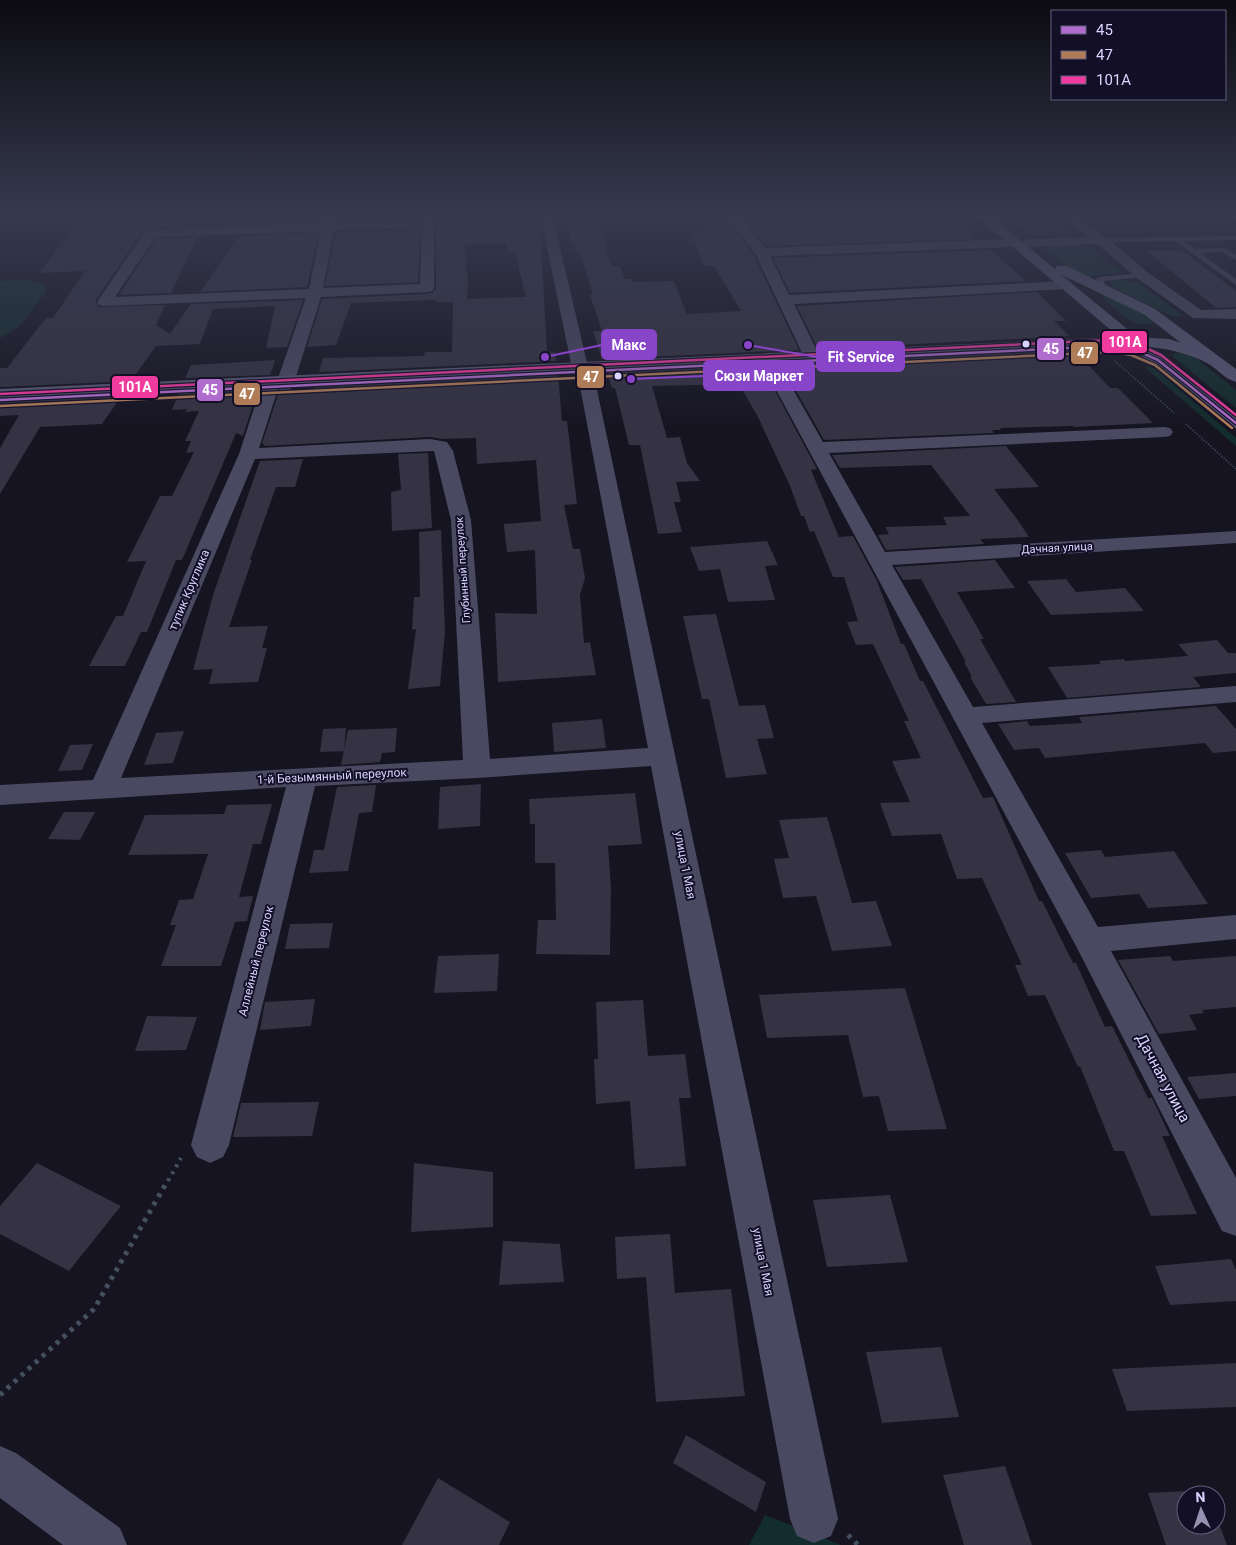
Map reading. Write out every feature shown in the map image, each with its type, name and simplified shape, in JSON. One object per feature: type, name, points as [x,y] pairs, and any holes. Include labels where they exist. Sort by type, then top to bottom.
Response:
[{"type":"main road","points":[[1066,285],[1151,356],[1236,423]]},
{"type":"main road","points":[[1098,285],[1150,312],[1236,378]]},
{"type":"main road","points":[[1128,336],[1130,328],[1143,326],[1170,327]]},
{"type":"main road","points":[[0,400],[581,368],[768,360],[1128,336],[1183,348],[1212,359]]},
{"type":"main road","points":[[812,357],[1102,347],[1125,348],[1151,356]]},
{"type":"main road","points":[[0,394],[280,385]]},
{"type":"street","points":[[115,285],[104,302],[427,288],[427,285]]},
{"type":"street","name":"тупик Круглика","points":[[102,790],[248,454],[280,385],[317,285]]},
{"type":"street","name":"улица 1 Мая","points":[[562,285],[581,368],[586,376],[814,1519]]},
{"type":"street","points":[[776,285],[812,357]]},
{"type":"street","points":[[783,300],[1064,285]]},
{"type":"street","points":[[1156,285],[1198,315],[1236,314]]},
{"type":"street","name":"Дачная улица","points":[[768,360],[1089,940],[1236,1217]]},
{"type":"street","points":[[818,448],[1164,432]]},
{"type":"street","name":"Глубинный переулок","points":[[248,454],[430,445],[440,446],[444,451],[461,520],[477,769]]},
{"type":"street","name":"Дачная улица","points":[[878,559],[1236,537]]},
{"type":"street","points":[[965,716],[1236,694]]},
{"type":"street","name":"1-й Безымянный переулок","points":[[0,795],[303,776],[477,769],[663,756]]},
{"type":"street","name":"Аллейный переулок","points":[[210,1145],[303,776]]},
{"type":"street","points":[[1089,940],[1236,928]]},
{"type":"street","points":[[0,1469],[103,1545]]},
{"type":"path","points":[[0,1396],[94,1309],[187,1147],[210,1145]]},
{"type":"green space","points":[[0,285],[45,285],[47,290],[19,327],[0,338]]},
{"type":"green space","points":[[1110,285],[1141,285],[1184,316],[1174,317]]},
{"type":"green space","points":[[1107,296],[1142,312],[1155,321],[1148,324],[1134,322],[1120,313],[1102,297]]},
{"type":"green space","points":[[1175,353],[1191,354],[1236,390],[1236,408],[1172,356]]},
{"type":"green space","points":[[1143,366],[1154,368],[1236,438],[1236,446]]},
{"type":"green space","points":[[765,1515],[841,1545],[749,1545]]},
{"type":"building","points":[[75,285],[106,285],[95,301],[99,307],[165,305],[156,325],[170,334],[191,304],[303,300],[287,347],[266,348],[275,306],[213,309],[200,344],[156,346],[131,381],[0,387],[0,368],[7,368],[46,318],[53,318]]},
{"type":"building","points":[[126,285],[175,285],[171,293],[119,295]]},
{"type":"building","points":[[205,285],[307,285],[307,287],[200,292]]},
{"type":"building","points":[[436,285],[468,285],[467,299],[526,297],[523,285],[543,285],[547,353],[555,352],[556,361],[319,372],[323,358],[424,356],[425,352],[452,352],[453,302],[436,302],[436,300],[351,303],[336,345],[307,347],[322,299],[427,294],[432,293],[436,289]]},
{"type":"building","points":[[590,285],[676,285],[687,314],[741,311],[725,285],[768,285],[799,350],[602,359],[593,331],[602,331],[590,295],[593,295]]},
{"type":"building","points":[[786,285],[945,285],[790,293]]},
{"type":"building","points":[[1188,285],[1228,285],[1236,291],[1236,307],[1216,308]]},
{"type":"building","points":[[1037,292],[1066,321],[1054,321],[1069,336],[818,349],[797,306]]},
{"type":"building","points":[[1074,350],[1110,388],[1118,388],[1153,423],[1000,428],[1001,430],[992,430],[994,433],[824,440],[781,364]]},
{"type":"building","points":[[275,360],[270,375],[185,378],[191,365]]},
{"type":"building","points":[[761,365],[817,469],[811,470],[839,537],[853,536],[877,581],[901,644],[904,644],[920,681],[923,681],[983,798],[993,797],[1039,901],[1042,901],[1073,963],[1076,963],[1105,1027],[1112,1026],[1148,1098],[1152,1098],[1170,1136],[1162,1136],[1197,1214],[1151,1216],[1124,1151],[1114,1151],[1080,1066],[1078,1067],[1045,995],[1028,996],[1015,965],[1022,965],[982,878],[957,879],[941,834],[892,836],[880,803],[910,802],[892,761],[921,758],[904,721],[909,721],[873,644],[856,645],[847,622],[858,621],[844,577],[833,577],[814,531],[810,532],[804,516],[801,516],[790,486],[758,417],[739,384],[652,386],[667,438],[680,437],[687,463],[700,481],[676,482],[681,502],[674,502],[682,532],[658,534],[640,445],[629,445],[615,388],[612,388],[607,372]]},
{"type":"building","points":[[558,375],[562,421],[567,421],[577,504],[564,505],[573,549],[580,549],[585,578],[580,595],[584,643],[590,642],[596,675],[498,682],[495,613],[537,614],[535,550],[507,552],[504,526],[504,524],[541,521],[536,460],[477,464],[476,438],[442,439],[430,437],[265,446],[262,443],[278,395],[313,393],[315,386]]},
{"type":"building","points":[[258,389],[243,436],[236,433],[182,560],[176,560],[147,632],[141,632],[125,666],[89,666],[116,616],[123,616],[146,561],[127,562],[160,496],[172,496],[194,452],[186,453],[191,441],[185,441],[199,411],[185,412],[187,409],[172,410],[179,392]]},
{"type":"building","points":[[122,395],[102,424],[40,427],[0,494],[0,448],[19,415],[0,416],[0,401]]},
{"type":"building","points":[[1006,446],[1039,487],[994,489],[1029,537],[980,539],[984,544],[886,550],[878,535],[889,534],[885,527],[947,525],[943,517],[970,516],[931,465],[840,468],[832,455]]},
{"type":"building","points":[[428,453],[432,528],[392,531],[391,492],[401,490],[398,454]]},
{"type":"building","points":[[303,459],[295,487],[276,487],[229,627],[268,626],[262,648],[267,648],[258,682],[209,684],[213,669],[193,670],[213,595],[260,461]]},
{"type":"building","points":[[441,530],[445,631],[440,686],[408,689],[416,629],[412,630],[414,597],[420,597],[419,532]]},
{"type":"building","points":[[767,541],[778,565],[765,566],[775,600],[728,602],[720,569],[699,571],[690,547]]},
{"type":"building","points":[[995,560],[1015,588],[957,592],[984,639],[980,639],[1016,702],[986,704],[970,677],[972,677],[964,662],[966,662],[921,579],[903,580],[895,567]]},
{"type":"building","points":[[1066,579],[1076,592],[1125,588],[1144,611],[1051,615],[1027,581]]},
{"type":"building","points":[[716,614],[739,706],[765,705],[774,738],[757,739],[767,774],[726,778],[709,699],[702,699],[683,616]]},
{"type":"building","points":[[1217,640],[1228,653],[1236,653],[1236,673],[1193,677],[1201,687],[1067,698],[1048,667],[1101,664],[1099,661],[1124,659],[1125,661],[1188,656],[1178,644]]},
{"type":"building","points":[[1216,706],[1236,729],[1236,751],[1213,753],[1205,743],[1045,758],[1039,748],[1014,750],[998,724],[1027,721],[1030,726],[1082,723],[1079,717]]},
{"type":"building","points":[[602,719],[606,748],[554,752],[552,723]]},
{"type":"building","points":[[346,728],[344,751],[320,752],[323,729]]},
{"type":"building","points":[[397,728],[395,752],[382,753],[380,762],[341,765],[348,730]]},
{"type":"building","points":[[184,731],[173,763],[144,765],[156,733]]},
{"type":"building","points":[[93,744],[82,770],[58,771],[70,745]]},
{"type":"building","points":[[481,784],[480,826],[438,829],[440,787]]},
{"type":"building","points":[[376,785],[372,812],[359,813],[348,871],[309,873],[314,850],[324,850],[337,787]]},
{"type":"building","points":[[635,793],[642,844],[608,846],[611,887],[610,955],[536,954],[538,920],[556,920],[555,863],[535,863],[535,824],[530,824],[529,799]]},
{"type":"building","points":[[272,804],[261,844],[253,844],[239,897],[253,896],[247,921],[235,922],[221,966],[161,966],[176,925],[170,925],[179,900],[193,899],[208,854],[128,855],[145,815],[224,814],[227,805]]},
{"type":"building","points":[[64,812],[95,812],[80,840],[48,839]]},
{"type":"building","points":[[827,817],[852,903],[876,901],[892,946],[832,951],[816,896],[783,898],[774,859],[789,858],[779,820]]},
{"type":"building","points":[[1101,850],[1105,857],[1174,851],[1208,904],[1148,908],[1139,894],[1091,898],[1065,853]]},
{"type":"building","points":[[333,923],[329,948],[285,949],[290,924]]},
{"type":"building","points":[[499,954],[497,991],[434,993],[438,956]]},
{"type":"building","points":[[1170,956],[1173,961],[1236,956],[1236,1007],[1202,1010],[1204,1013],[1189,1015],[1197,1030],[1159,1034],[1118,960]]},
{"type":"building","points":[[905,988],[947,1129],[888,1131],[879,1096],[863,1097],[848,1035],[767,1038],[759,995]]},
{"type":"building","points":[[315,999],[311,1026],[260,1030],[265,1002]]},
{"type":"building","points":[[643,1000],[648,1056],[685,1054],[691,1098],[679,1098],[686,1166],[635,1169],[630,1101],[596,1104],[594,1059],[598,1059],[596,1002]]},
{"type":"building","points":[[147,1016],[197,1017],[186,1050],[135,1051]]},
{"type":"building","points":[[1236,1073],[1236,1096],[1199,1099],[1187,1077]]},
{"type":"building","points":[[319,1102],[312,1136],[233,1137],[241,1103]]},
{"type":"building","points":[[37,1163],[121,1206],[69,1271],[0,1234],[0,1206]]},
{"type":"building","points":[[414,1163],[493,1172],[493,1227],[411,1232]]},
{"type":"building","points":[[890,1195],[908,1262],[827,1267],[813,1200]]},
{"type":"building","points":[[670,1234],[675,1293],[731,1289],[745,1396],[656,1402],[646,1277],[617,1279],[615,1237]]},
{"type":"building","points":[[503,1241],[560,1244],[564,1282],[499,1285]]},
{"type":"building","points":[[1231,1259],[1236,1270],[1236,1301],[1170,1305],[1155,1266]]},
{"type":"building","points":[[941,1347],[959,1417],[882,1423],[866,1352]]},
{"type":"building","points":[[1236,1363],[1236,1407],[1127,1411],[1112,1369]]},
{"type":"building","points":[[686,1435],[766,1482],[756,1512],[673,1463]]},
{"type":"building","points":[[1005,1466],[1032,1545],[964,1545],[943,1475]]},
{"type":"building","points":[[438,1478],[510,1522],[499,1545],[402,1545]]},
{"type":"building","points":[[1176,1492],[1176,1535],[1223,1535],[1227,1545],[1166,1545],[1148,1493]]},
{"type":"transit line","name":"101А","points":[[0,394],[1111,340],[1135,343],[1161,355],[1236,415]]},
{"type":"transit line","name":"45","points":[[0,400],[1111,346],[1133,349],[1158,360],[1236,423]]},
{"type":"transit line","name":"47","points":[[0,406],[1111,352],[1131,355],[1155,365],[1232,428]]},
{"type":"place","name":"Fit Service","points":[[748,345]]},
{"type":"place","name":"Макс","points":[[545,357]]},
{"type":"place","name":"Сюзи Маркет","points":[[631,379]]}]
